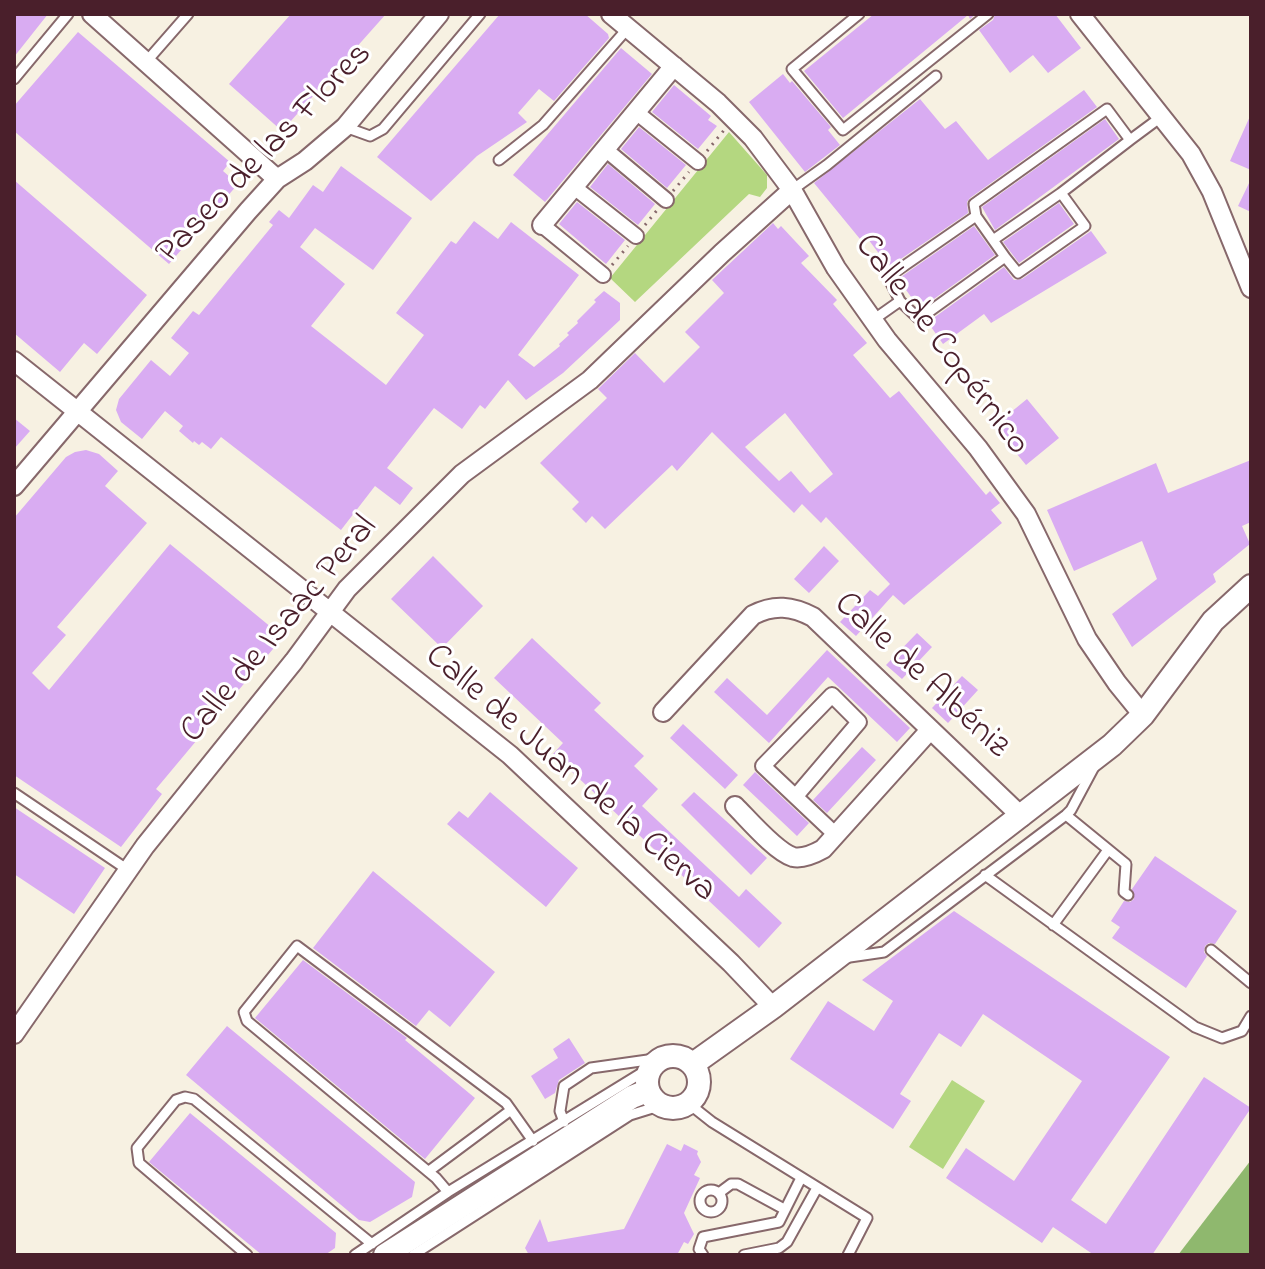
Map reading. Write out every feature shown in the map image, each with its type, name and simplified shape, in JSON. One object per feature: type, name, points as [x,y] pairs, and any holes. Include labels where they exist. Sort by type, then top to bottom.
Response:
[{"type":"street","points":[[92,14],[277,179]]},
{"type":"street","name":"Paseo de las Flores","points":[[14,486],[277,179],[305,161],[345,127],[439,14]]},
{"type":"street","name":"Calle de Copérnico","points":[[611,14],[718,103],[753,138],[792,190],[836,268],[873,320],[978,448],[1026,514],[1087,639],[1143,715]]},
{"type":"street","points":[[1080,14],[1191,154],[1212,192],[1251,288]]},
{"type":"street","points":[[603,275],[542,225],[674,66]]},
{"type":"street","points":[[636,112],[698,162]]},
{"type":"street","points":[[605,149],[666,200]]},
{"type":"street","points":[[574,187],[636,236]]},
{"type":"street","name":"Calle de Isaac Peral","points":[[14,1034],[128,870],[347,589],[462,474],[590,380],[792,190]]},
{"type":"street","name":"Calle de Juan de la Cierva","points":[[14,361],[510,755],[731,963],[773,1007]]},
{"type":"street","points":[[693,1064],[773,1007],[1100,755],[1143,715],[1213,621],[1251,586]]},
{"type":"street","name":"Calle de Albéniz","points":[[663,712],[753,615],[778,607],[793,608],[813,617],[1022,817]]},
{"type":"street","points":[[796,796],[859,722],[832,695],[763,766],[836,835]]},
{"type":"street","points":[[735,806],[782,850],[793,857],[811,855],[823,849],[930,730]]},
{"type":"street","points":[[686,1059],[693,1064],[700,1079],[699,1088],[688,1103],[669,1108],[653,1098],[646,1077],[661,1061],[686,1059]]},
{"type":"street","points":[[378,1249],[620,1105],[653,1098]]},
{"type":"lane","points":[[14,79],[68,14]]},
{"type":"lane","points":[[146,62],[188,14]]},
{"type":"lane","points":[[345,127],[370,136],[383,129],[480,14]]},
{"type":"lane","points":[[859,14],[792,69],[843,130],[988,14]]},
{"type":"lane","points":[[499,160],[543,125],[628,28]]},
{"type":"lane","points":[[792,190],[936,76]]},
{"type":"lane","points":[[1061,193],[1085,226],[1018,273],[976,216],[974,204],[1107,109],[1130,140]]},
{"type":"lane","points":[[993,240],[1161,117]]},
{"type":"lane","points":[[976,216],[888,277],[900,301],[919,319],[1005,257]]},
{"type":"lane","points":[[873,320],[900,301]]},
{"type":"lane","points":[[836,959],[860,958],[884,952],[1066,815],[1100,755]]},
{"type":"lane","points":[[14,793],[128,870]]},
{"type":"lane","points":[[1066,815],[1126,864],[1124,892],[1128,895]]},
{"type":"lane","points":[[1053,925],[1108,850]]},
{"type":"lane","points":[[985,875],[1195,1027],[1222,1038],[1242,1031],[1251,1016]]},
{"type":"lane","points":[[448,1192],[429,1171],[247,1021],[244,1012],[297,946],[506,1103],[533,1141]]},
{"type":"lane","points":[[1211,950],[1251,983]]},
{"type":"lane","points":[[355,1255],[378,1249],[448,1192],[661,1061]]},
{"type":"lane","points":[[564,1122],[560,1111],[564,1086],[591,1068],[661,1061]]},
{"type":"lane","points":[[247,1255],[139,1163],[137,1148],[176,1100],[185,1097],[194,1099],[378,1249]]},
{"type":"lane","points":[[413,1255],[653,1098]]},
{"type":"lane","points":[[688,1103],[712,1122],[867,1218],[848,1255]]},
{"type":"lane","points":[[429,1171],[511,1110]]},
{"type":"lane","points":[[703,1255],[699,1249],[703,1237],[779,1222],[801,1178]]},
{"type":"lane","points":[[719,1193],[731,1184],[738,1184],[784,1209]]},
{"type":"lane","points":[[744,1255],[779,1248],[787,1242],[817,1188]]},
{"type":"green space","points":[[729,132],[767,175],[767,188],[760,197],[749,194],[635,302],[610,278]]},
{"type":"green space","points":[[952,1080],[985,1101],[943,1169],[909,1147]]},
{"type":"green space","points":[[1251,1160],[1251,1255],[1178,1255]]},
{"type":"building","points":[[14,14],[48,14],[14,57]]},
{"type":"building","points":[[291,14],[386,14],[282,131],[229,84]]},
{"type":"building","points":[[500,14],[585,14],[609,38],[554,101],[539,89],[518,113],[527,122],[477,156],[431,201],[377,157]]},
{"type":"building","points":[[874,14],[976,14],[970,19],[968,15],[843,118],[804,71]]},
{"type":"building","points":[[995,14],[1055,14],[1081,48],[1048,73],[1033,55],[1010,73],[979,30],[993,20]]},
{"type":"building","points":[[78,32],[230,162],[223,171],[238,184],[169,264],[14,131],[14,106]]},
{"type":"building","points":[[621,48],[652,74],[545,202],[513,175]]},
{"type":"building","points":[[783,74],[831,127],[828,130],[840,145],[805,172],[749,102]]},
{"type":"building","points":[[674,85],[711,116],[708,120],[717,126],[698,149],[652,112]]},
{"type":"building","points":[[1084,90],[1097,107],[970,198],[967,202],[968,213],[889,267],[865,235],[860,239],[814,183],[920,99],[945,129],[956,121],[988,160]]},
{"type":"building","points":[[1251,114],[1251,170],[1230,161]]},
{"type":"building","points":[[1105,119],[1119,139],[995,230],[982,207]]},
{"type":"building","points":[[639,127],[686,165],[667,188],[621,149]]},
{"type":"building","points":[[608,164],[655,204],[638,225],[590,187]]},
{"type":"building","points":[[341,166],[412,218],[373,270],[315,228],[300,247],[345,284],[311,326],[386,385],[424,335],[396,313],[451,241],[456,244],[474,221],[498,239],[511,222],[579,275],[518,355],[534,367],[560,346],[569,335],[567,333],[604,291],[620,303],[620,320],[563,373],[526,400],[508,380],[485,409],[480,405],[462,429],[434,408],[387,468],[413,488],[400,505],[375,486],[341,530],[221,437],[211,449],[202,442],[199,445],[193,443],[179,431],[183,426],[165,411],[142,439],[121,422],[116,410],[119,399],[151,360],[170,376],[189,353],[171,338],[193,311],[199,315],[273,225],[269,222],[279,210],[289,218],[313,185],[323,192]]},
{"type":"building","points":[[1251,179],[1251,212],[1238,206]]},
{"type":"building","points":[[14,180],[147,295],[97,354],[84,343],[60,372],[14,333]]},
{"type":"building","points":[[577,202],[625,240],[606,264],[559,224]]},
{"type":"building","points":[[1059,203],[1074,224],[1019,263],[1003,242]]},
{"type":"building","points":[[773,223],[778,229],[781,226],[809,256],[801,263],[837,300],[833,304],[867,343],[853,355],[890,398],[899,391],[986,495],[990,491],[1000,503],[991,510],[1002,523],[904,605],[893,595],[856,636],[840,622],[870,590],[878,596],[890,584],[826,517],[821,523],[802,504],[794,513],[712,432],[677,471],[672,465],[605,529],[592,516],[586,523],[572,509],[579,502],[540,463],[607,398],[598,389],[635,353],[664,383],[700,347],[685,332],[724,293],[712,280]],"holes":[[[785,413],[833,474],[810,493],[791,471],[779,481],[745,447]]]},
{"type":"building","points":[[974,226],[995,255],[920,309],[898,279]]},
{"type":"building","points":[[1091,231],[1107,253],[991,323],[984,314],[943,344],[929,324],[1004,267],[1014,280],[1022,279]]},
{"type":"building","points":[[1027,399],[1059,438],[1026,465],[994,426]]},
{"type":"building","points":[[14,418],[30,431],[14,449]]},
{"type":"building","points":[[86,450],[99,454],[118,471],[105,486],[147,523],[57,627],[66,635],[32,673],[49,690],[170,544],[283,637],[156,789],[162,794],[121,847],[14,775],[14,518],[66,457]]},
{"type":"building","points":[[1251,460],[1251,522],[1242,526],[1250,544],[1213,574],[1216,582],[1132,647],[1112,614],[1157,579],[1142,541],[1074,571],[1047,510],[1156,463],[1168,493]]},
{"type":"building","points":[[824,546],[839,561],[809,593],[794,579]]},
{"type":"building","points":[[433,556],[483,606],[442,648],[391,599]]},
{"type":"building","points":[[917,633],[932,647],[902,679],[886,665]]},
{"type":"building","points":[[532,638],[601,703],[594,710],[644,756],[634,766],[658,789],[642,806],[739,897],[746,889],[782,923],[759,948],[553,754],[563,743],[494,678]]},
{"type":"building","points":[[827,650],[910,728],[897,742],[828,677],[769,743],[714,692],[727,678],[767,715]]},
{"type":"building","points":[[962,676],[978,690],[948,723],[932,708]]},
{"type":"building","points":[[683,724],[738,775],[725,789],[670,738]]},
{"type":"building","points":[[862,747],[876,760],[827,813],[813,800]]},
{"type":"building","points":[[755,772],[809,823],[797,836],[743,785]]},
{"type":"building","points":[[490,792],[578,868],[546,907],[447,824],[459,811],[468,818]]},
{"type":"building","points":[[694,792],[767,858],[751,875],[681,805]]},
{"type":"building","points":[[14,807],[105,868],[74,914],[14,874]]},
{"type":"building","points":[[1155,856],[1237,911],[1215,944],[1205,946],[1207,956],[1186,988],[1112,938],[1120,927],[1111,921],[1124,901],[1134,899],[1132,889]]},
{"type":"building","points":[[373,871],[495,972],[450,1027],[429,1010],[416,1026],[313,948]]},
{"type":"building","points":[[954,911],[1170,1057],[1071,1200],[1106,1224],[1204,1077],[1251,1108],[1152,1255],[1094,1255],[1053,1227],[1042,1243],[946,1178],[966,1148],[1014,1181],[1082,1081],[983,1014],[961,1047],[939,1033],[900,1094],[911,1101],[893,1129],[790,1059],[828,1001],[874,1031],[893,1001],[862,980]]},
{"type":"building","points":[[303,960],[407,1038],[405,1040],[475,1098],[425,1159],[255,1018]]},
{"type":"building","points":[[227,1026],[415,1182],[412,1197],[370,1222],[359,1220],[186,1075]]},
{"type":"building","points":[[569,1038],[585,1063],[559,1080],[555,1093],[545,1099],[531,1076],[558,1058],[553,1049]]},
{"type":"building","points":[[190,1113],[336,1233],[335,1248],[325,1255],[262,1255],[149,1162]]},
{"type":"building","points":[[667,1144],[681,1151],[684,1144],[698,1151],[701,1162],[694,1175],[700,1178],[684,1213],[694,1234],[688,1244],[684,1242],[677,1255],[529,1255],[525,1248],[540,1219],[548,1242],[624,1229]]}]
